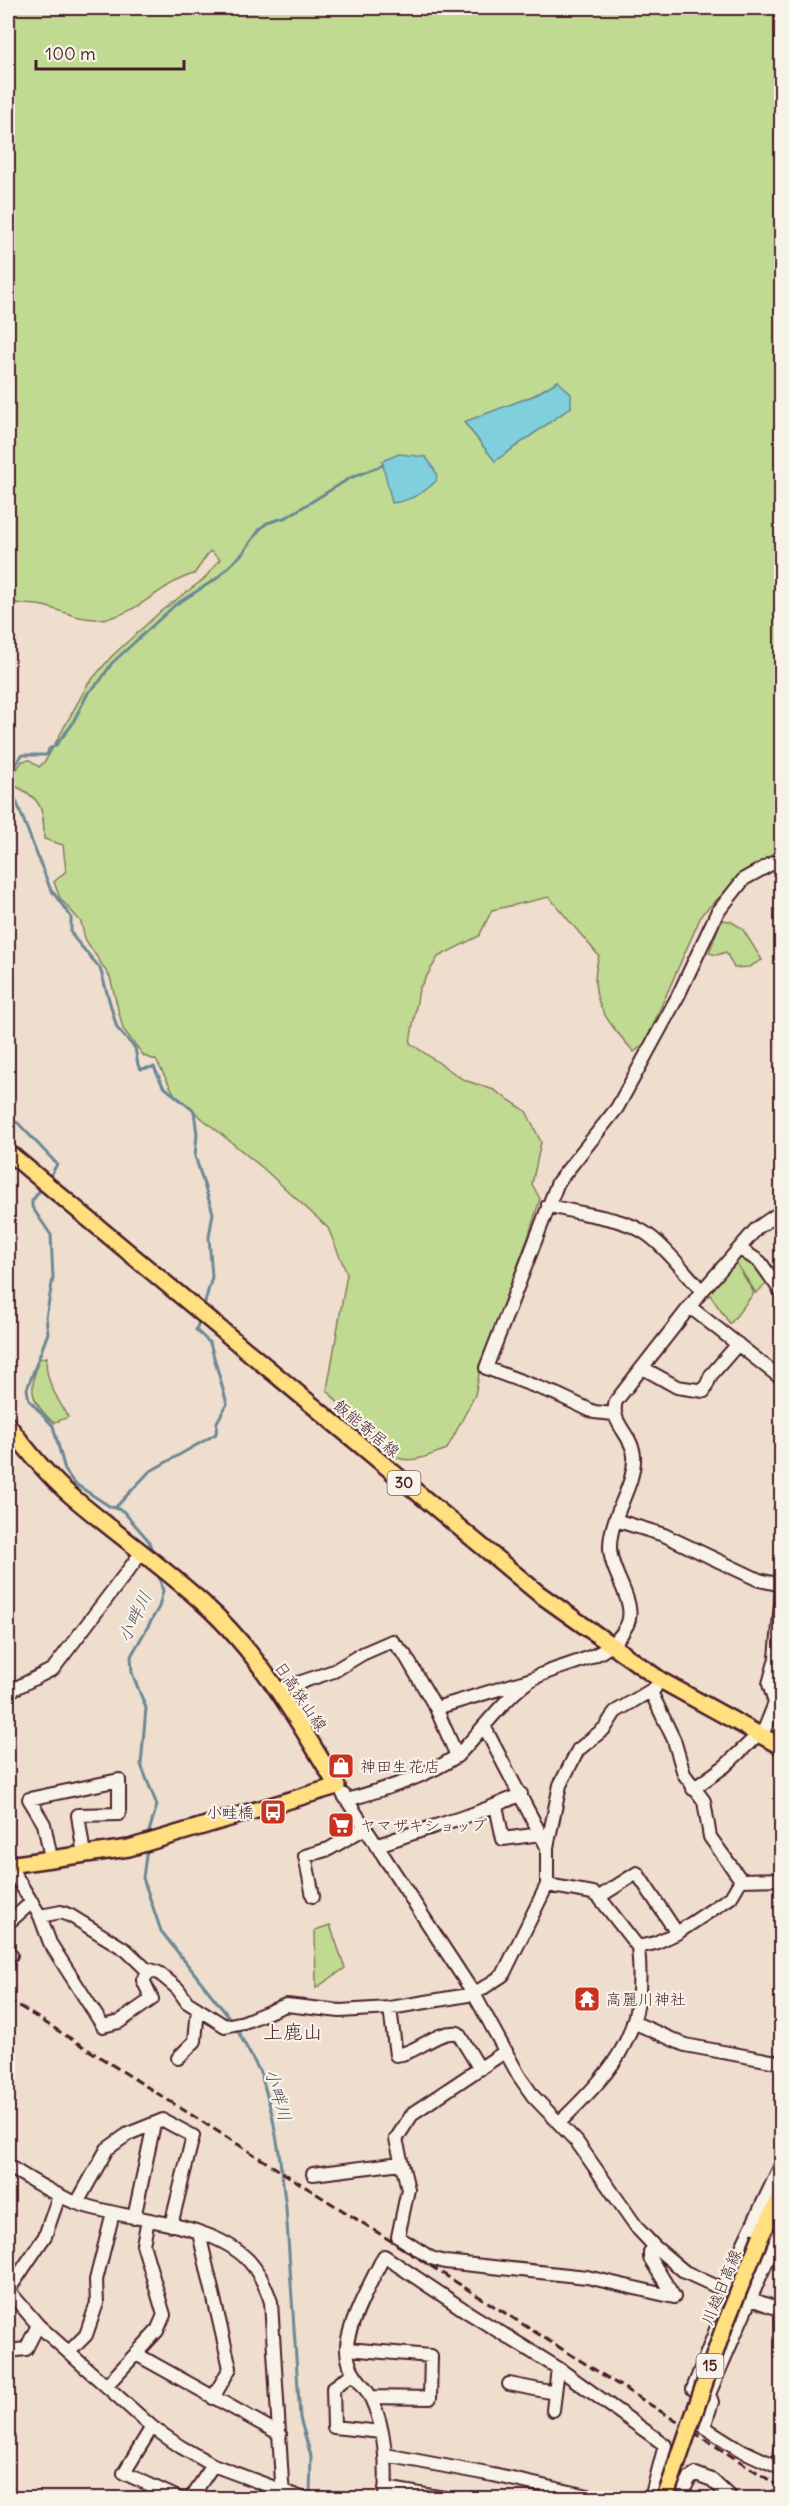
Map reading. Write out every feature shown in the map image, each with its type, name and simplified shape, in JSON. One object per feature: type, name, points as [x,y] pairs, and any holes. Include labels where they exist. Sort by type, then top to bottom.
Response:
[{"type":"main road","name":"飯能寄居線","points":[[8,1152],[538,1593],[662,1681],[782,1747]]},
{"type":"main road","name":"日高狭山線","points":[[8,1425],[36,1460],[67,1492],[164,1570],[225,1625],[277,1690],[337,1786]]},
{"type":"main road","points":[[8,1865],[84,1855],[147,1843],[337,1786]]},
{"type":"main road","name":"川越日高線","points":[[665,2499],[724,2327],[761,2236],[782,2194]]},
{"type":"street","points":[[614,1414],[594,1412],[556,1394],[486,1368],[558,1182],[617,1108],[678,996],[717,913],[744,879],[782,858]]},
{"type":"street","points":[[548,1205],[575,1210],[645,1232],[702,1291]]},
{"type":"street","points":[[436,1708],[533,1679],[599,1655],[610,1646],[626,1626],[630,1610],[614,1573],[610,1547],[615,1520],[632,1470],[634,1454],[614,1414],[616,1401],[702,1291],[757,1228],[782,1211]]},
{"type":"street","points":[[740,1249],[760,1262],[782,1293]]},
{"type":"street","points":[[690,1307],[782,1380]]},
{"type":"street","points":[[643,1368],[677,1387],[704,1391],[711,1375],[738,1344]]},
{"type":"street","points":[[615,1520],[664,1535],[759,1580],[782,1585]]},
{"type":"street","points":[[8,1692],[53,1669],[145,1555]]},
{"type":"street","points":[[693,1789],[725,1766],[765,1728],[778,1703],[769,1684],[776,1658],[782,1592]]},
{"type":"street","points":[[277,1690],[334,1671],[362,1654],[392,1641],[405,1655],[436,1708],[457,1756]]},
{"type":"street","points":[[347,1800],[400,1784],[457,1756],[514,1694],[533,1679]]},
{"type":"street","points":[[40,1916],[62,1912],[71,1916],[126,1950],[150,1970],[159,1973],[178,1989],[187,2002],[234,2025],[286,2006],[340,2011],[390,2008],[474,1994],[503,1975],[547,1885],[547,1847],[560,1785],[578,1750],[605,1728],[615,1712],[651,1692],[662,1681]]},
{"type":"street","points":[[651,1692],[674,1740],[684,1774],[704,1801],[710,1837],[741,1880]]},
{"type":"street","points":[[485,1728],[547,1847]]},
{"type":"street","points":[[51,1858],[44,1824],[29,1798],[119,1780],[119,1814],[78,1815],[84,1855]]},
{"type":"street","points":[[337,1786],[474,1994],[533,2096],[577,2142],[619,2204],[655,2247],[685,2272],[726,2291],[782,2310]]},
{"type":"street","points":[[376,1846],[430,1826],[496,1806],[520,1794]]},
{"type":"street","points":[[496,1806],[503,1839],[540,1834]]},
{"type":"street","points":[[313,1896],[305,1856],[329,1849],[365,1828]]},
{"type":"street","points":[[8,1865],[40,1916],[50,1943],[103,2026],[119,2022],[152,2000],[143,1980],[150,1970]]},
{"type":"street","points":[[599,1897],[637,1874],[677,1933]]},
{"type":"street","points":[[741,1880],[782,1879]]},
{"type":"street","points":[[638,1947],[655,1943],[677,1933],[730,1897],[741,1880]]},
{"type":"street","points":[[547,1885],[593,1893],[599,1897],[638,1947],[640,1984],[633,2022],[621,2054],[604,2079],[560,2122]]},
{"type":"street","points":[[8,1923],[32,1902]]},
{"type":"street","points":[[8,1952],[11,1955],[8,1958]]},
{"type":"street","points":[[390,2008],[396,2055],[405,2054],[449,2032],[458,2033],[480,2069]]},
{"type":"street","points":[[178,2058],[195,2041],[198,2009]]},
{"type":"street","points":[[633,2022],[685,2045],[782,2063]]},
{"type":"street","points":[[506,2051],[413,2113],[396,2139],[408,2189],[398,2237],[431,2258],[445,2262],[588,2277],[638,2290],[674,2297],[675,2295]]},
{"type":"street","points":[[77,2203],[107,2149],[128,2134],[163,2120],[193,2136],[171,2225]]},
{"type":"street","points":[[134,2218],[154,2124]]},
{"type":"street","points":[[313,2174],[401,2163]]},
{"type":"street","points":[[709,2394],[693,2389],[726,2291],[782,2163]]},
{"type":"street","points":[[8,2170],[77,2203],[200,2233],[226,2243],[248,2260],[264,2283],[271,2302],[285,2494]]},
{"type":"street","points":[[59,2196],[45,2236],[8,2290],[38,2325],[152,2427],[213,2465],[302,2499]]},
{"type":"street","points":[[69,2352],[86,2335],[97,2303],[96,2280],[112,2213]]},
{"type":"street","points":[[106,2386],[162,2324],[164,2315],[142,2244],[148,2220]]},
{"type":"street","points":[[782,2226],[709,2394],[712,2402],[704,2427],[739,2449],[780,2468],[782,2446]]},
{"type":"street","points":[[200,2233],[230,2368],[213,2398]]},
{"type":"street","points":[[655,2247],[650,2252],[650,2258],[675,2295]]},
{"type":"street","points":[[444,2499],[385,2493],[386,2455],[381,2432],[370,2397],[352,2374],[347,2349],[349,2334],[384,2256],[469,2313],[558,2368],[665,2445],[651,2499]]},
{"type":"street","points":[[675,2295],[685,2272]]},
{"type":"street","points":[[8,2351],[26,2349],[38,2325]]},
{"type":"street","points":[[347,2349],[431,2356],[430,2398],[370,2397]]},
{"type":"street","points":[[136,2354],[280,2434]]},
{"type":"street","points":[[553,2410],[558,2368]]},
{"type":"street","points":[[352,2374],[333,2388],[334,2427],[381,2432]]},
{"type":"street","points":[[509,2384],[555,2393]]},
{"type":"street","points":[[152,2427],[124,2473],[178,2499]]},
{"type":"street","points":[[386,2455],[504,2477],[597,2499]]},
{"type":"street","points":[[191,2499],[213,2465]]},
{"type":"street","points":[[655,2482],[680,2495],[690,2478],[696,2474],[701,2475],[731,2499]]},
{"type":"green space","points":[[8,8],[781,8],[781,849],[746,872],[702,914],[645,1043],[634,1052],[615,1030],[597,997],[595,985],[599,956],[549,897],[492,910],[479,936],[438,957],[419,989],[410,1043],[464,1080],[494,1090],[526,1111],[541,1142],[532,1184],[540,1199],[528,1238],[481,1364],[475,1395],[447,1449],[414,1459],[394,1456],[373,1440],[327,1390],[347,1274],[328,1228],[264,1169],[176,1097],[156,1060],[144,1056],[123,1029],[110,977],[85,939],[81,922],[60,898],[54,882],[66,871],[63,845],[44,839],[42,812],[36,800],[13,785],[12,777],[22,761],[30,760],[39,767],[46,760],[88,684],[111,657],[161,611],[204,579],[220,559],[210,551],[194,574],[170,585],[136,607],[111,617],[84,618],[43,606],[16,603],[8,599]],"holes":[[[558,381],[571,407],[495,461],[464,422],[533,396]]]},
{"type":"green space","points":[[721,920],[730,921],[742,928],[762,960],[749,967],[734,968],[726,952],[717,955],[709,953]]},
{"type":"green space","points":[[741,1256],[757,1264],[768,1282],[756,1293],[735,1261]]},
{"type":"green space","points":[[735,1261],[754,1293],[730,1324],[708,1292]]},
{"type":"green space","points":[[47,1357],[49,1380],[68,1417],[54,1423],[40,1408],[33,1394],[39,1359]]},
{"type":"green space","points":[[781,1500],[781,1523],[776,1520],[773,1513],[774,1505]]},
{"type":"green space","points":[[330,1925],[345,1968],[316,1988],[315,1930]]},
{"type":"water","points":[[558,381],[571,394],[571,407],[495,461],[464,422],[533,396]]},
{"type":"water","points":[[399,454],[426,457],[437,474],[436,481],[416,496],[392,503],[382,461]]},
{"type":"waterway","points":[[8,777],[22,755],[47,755],[49,749],[56,745],[71,726],[88,693],[100,681],[112,663],[175,605],[216,579],[243,553],[267,523],[287,517],[350,478],[383,465]]},
{"type":"waterway","points":[[8,780],[50,888],[71,917],[71,932],[100,968],[117,1028],[135,1048],[141,1069],[154,1067],[163,1086],[194,1111],[197,1134],[195,1156],[213,1213],[209,1237],[212,1277],[203,1309]]},
{"type":"waterway","name":"小畔川","points":[[8,1118],[18,1123],[57,1164],[49,1179]]},
{"type":"waterway","name":"小畔川","points":[[43,1186],[32,1201],[32,1207],[51,1235],[53,1278],[46,1317],[48,1333],[27,1389],[29,1400],[53,1426],[65,1470],[74,1483],[109,1506],[123,1511],[149,1541],[152,1553]]},
{"type":"waterway","points":[[115,1508],[149,1472],[216,1434],[217,1422],[227,1404],[210,1343],[196,1330],[200,1319]]},
{"type":"waterway","name":"小畔川","points":[[147,1838],[157,1805],[141,1765],[146,1708],[132,1673],[131,1656],[159,1607],[163,1591],[158,1573]]},
{"type":"waterway","name":"小畔川","points":[[147,1848],[143,1878],[161,1931],[232,2021]]},
{"type":"waterway","name":"小畔川","points":[[235,2026],[261,2074],[279,2152],[286,2208],[300,2418],[311,2456],[310,2498]]},
{"type":"railway","points":[[8,1999],[782,2488]]},
{"type":"place","name":"神田生花店","points":[[341,1766]]},
{"type":"place","name":"小畦橋","points":[[273,1812]]},
{"type":"place","name":"ヤマザキショップ","points":[[341,1825]]},
{"type":"place","name":"高麗川神社","points":[[587,1999]]},
{"type":"district","name":"上鹿山","points":[[293,2032]]}]
